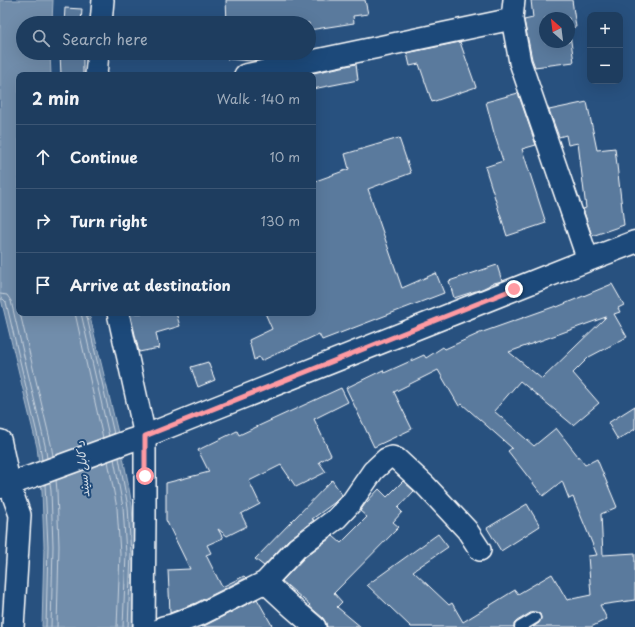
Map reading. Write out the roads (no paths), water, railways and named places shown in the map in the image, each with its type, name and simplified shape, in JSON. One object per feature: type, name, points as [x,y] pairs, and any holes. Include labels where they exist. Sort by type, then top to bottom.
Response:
[{"type":"main road","points":[[0,441],[4,485],[137,438],[635,242]]},
{"type":"street","points":[[101,16],[103,0]]},
{"type":"street","points":[[316,58],[513,9],[520,62],[588,260]]},
{"type":"street","points":[[96,72],[97,60]]},
{"type":"street","points":[[257,72],[306,60]]},
{"type":"street","points":[[118,316],[137,438],[146,517],[144,627]]},
{"type":"street","points":[[163,627],[202,614],[265,582],[297,548],[337,518],[351,503],[373,471],[386,459],[392,457],[397,459],[425,485],[467,530],[480,550]]},
{"type":"street","points":[[4,485],[20,516],[13,627]]},
{"type":"street","points":[[265,582],[315,627]]},
{"type":"lane","points":[[520,627],[535,618]]},
{"type":"water","name":"د کابل سيند","points":[[0,0],[53,0],[52,16],[16,16],[16,60],[50,60],[51,72],[16,72],[16,316],[90,316],[118,433],[132,506],[135,554],[132,627],[42,627],[44,546],[42,491],[37,447],[0,295]]}]
